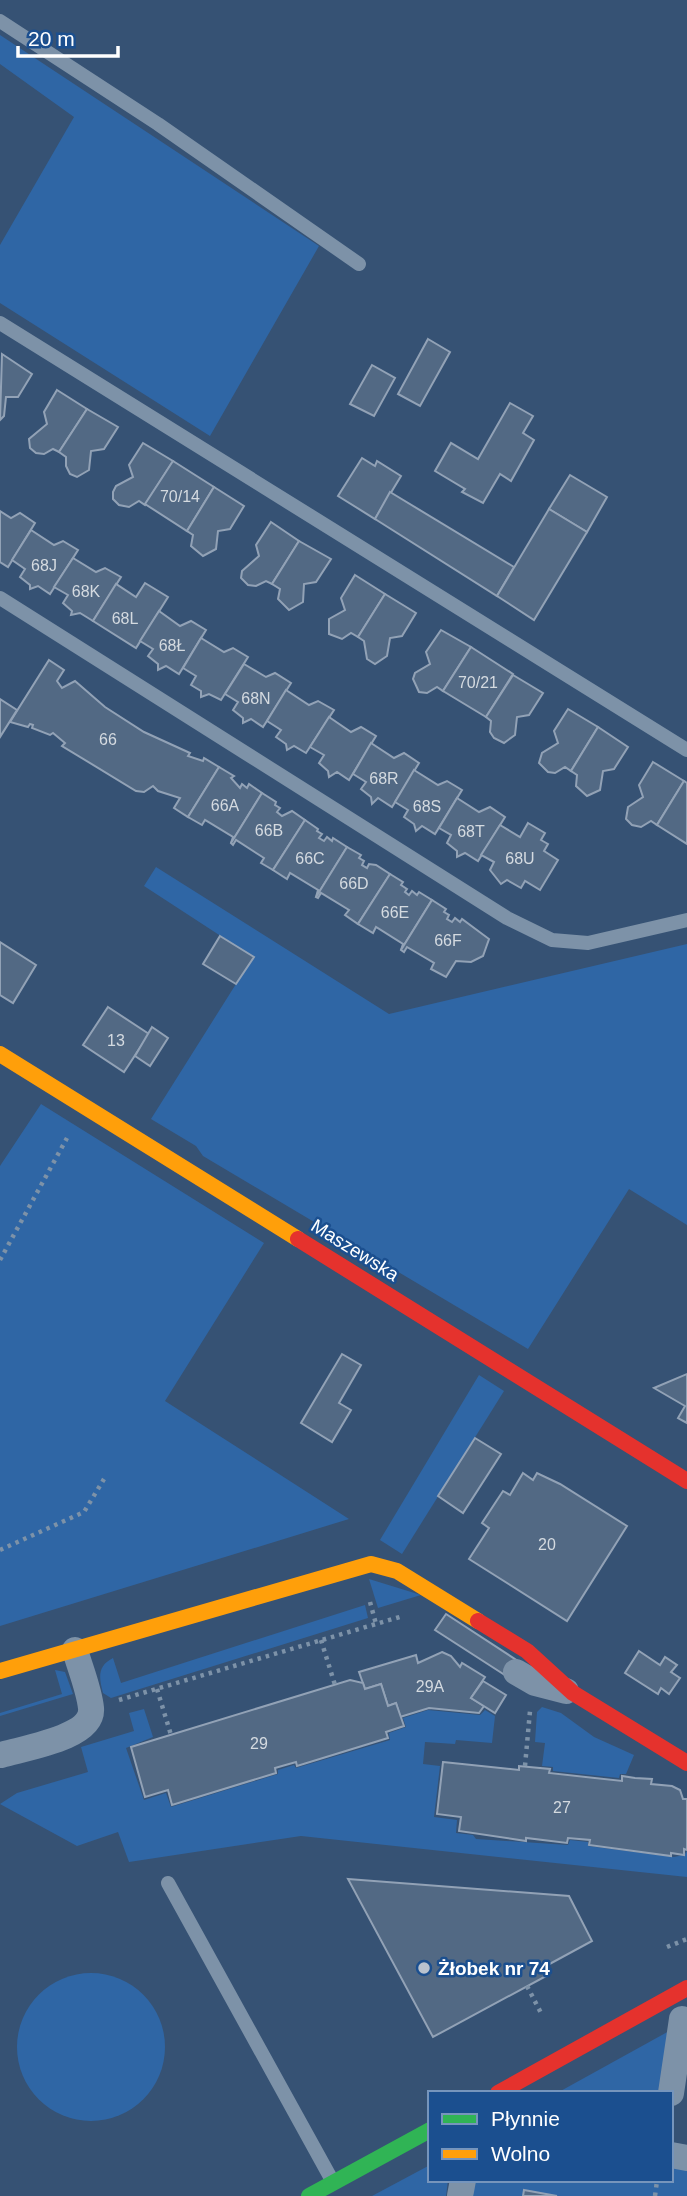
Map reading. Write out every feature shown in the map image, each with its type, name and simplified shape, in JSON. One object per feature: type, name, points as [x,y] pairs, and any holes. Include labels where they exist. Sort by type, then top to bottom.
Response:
[{"type":"street","name":"Maszewska","points":[[0,1054],[687,1481]]},
{"type":"street","points":[[0,1671],[372,1564],[397,1571],[527,1651],[573,1693],[687,1763]]},
{"type":"street","points":[[1,1755],[79,1731],[90,1719],[92,1709],[75,1650]]},
{"type":"street","points":[[516,1672],[535,1683],[573,1693]]},
{"type":"street","points":[[502,2091],[687,1989]]},
{"type":"street","points":[[671,2091],[681,2019]]},
{"type":"street","points":[[309,2196],[428,2131]]},
{"type":"lane","points":[[0,21],[158,124],[359,264]]},
{"type":"lane","points":[[0,323],[687,750]]},
{"type":"lane","points":[[0,598],[507,918],[552,940],[588,943],[687,920]]},
{"type":"lane","points":[[168,1882],[333,2182]]},
{"type":"path","points":[[0,1260],[85,1107]]},
{"type":"path","points":[[0,1550],[84,1512],[104,1479]]},
{"type":"path","points":[[92,1709],[422,1610],[440,1597]]},
{"type":"path","points":[[321,1640],[335,1685]]},
{"type":"path","points":[[157,1689],[172,1735]]},
{"type":"path","points":[[525,1766],[530,1709]]},
{"type":"path","points":[[667,1947],[687,1939]]},
{"type":"path","points":[[527,1986],[541,2013]]},
{"type":"shaded area","points":[[0,35],[319,246],[210,436],[0,303],[0,245],[74,117],[0,64]]},
{"type":"shaded area","points":[[156,867],[389,1014],[687,944],[687,1225],[629,1189],[528,1349],[203,1156],[196,1146],[151,1119],[253,957],[144,886]]},
{"type":"shaded area","points":[[41,1104],[264,1243],[165,1401],[349,1519],[0,1626],[0,1166]]},
{"type":"shaded area","points":[[479,1375],[504,1391],[402,1554],[380,1540]]},
{"type":"shaded area","points":[[369,1579],[421,1595],[378,1608]]},
{"type":"shaded area","points":[[365,1605],[368,1618],[111,1698],[103,1693],[100,1673],[104,1665],[113,1658],[121,1683]]},
{"type":"shaded area","points":[[55,1670],[65,1672],[73,1694],[0,1716],[0,1713],[62,1694]]},
{"type":"shaded area","points":[[542,1707],[561,1713],[594,1737],[634,1755],[626,1774],[620,1774],[619,1778],[553,1771],[553,1767],[542,1766],[545,1743],[535,1742],[537,1712]]},
{"type":"shaded area","points":[[144,1709],[153,1737],[126,1748],[144,1800],[166,1793],[171,1807],[278,1774],[278,1770],[294,1765],[296,1768],[390,1740],[389,1733],[406,1727],[403,1718],[428,1710],[480,1715],[485,1710],[495,1716],[492,1743],[456,1740],[455,1744],[425,1742],[423,1764],[440,1766],[434,1817],[457,1820],[456,1833],[473,1835],[476,1839],[568,1845],[570,1840],[588,1842],[588,1846],[674,1857],[684,1855],[687,1851],[687,1877],[301,1836],[129,1862],[118,1832],[77,1846],[0,1804],[17,1793],[88,1772],[81,1747],[134,1731],[129,1713]]},
{"type":"shaded area","points":[[91,1973],[119,1978],[144,1994],[160,2019],[165,2047],[160,2075],[144,2100],[119,2116],[91,2121],[63,2116],[38,2100],[22,2075],[17,2047],[22,2019],[38,1994],[63,1978]]},
{"type":"shaded area","points":[[671,2030],[661,2091],[561,2091]]},
{"type":"shaded area","points":[[673,2165],[687,2168],[687,2196],[472,2196],[475,2182],[673,2182]]},
{"type":"shaded area","points":[[428,2166],[428,2182],[448,2182],[446,2196],[372,2196]]},
{"type":"building","points":[[428,339],[450,352],[420,406],[398,394]]},
{"type":"building","points":[[2,354],[32,374],[18,397],[6,397],[4,416],[0,420]]},
{"type":"building","points":[[372,365],[395,378],[374,416],[350,404]]},
{"type":"building","points":[[57,390],[87,409],[59,452],[53,449],[44,454],[36,453],[30,448],[29,439],[47,424],[44,412]]},
{"type":"building","points":[[510,403],[533,416],[523,433],[534,440],[511,481],[500,474],[483,503],[462,492],[465,489],[435,471],[451,443],[478,459]]},
{"type":"building","points":[[87,409],[118,427],[104,449],[91,451],[89,470],[77,477],[70,474],[66,457],[59,452]]},
{"type":"building","points":[[143,443],[173,461],[145,505],[139,501],[129,507],[119,505],[113,499],[113,492],[116,486],[133,477],[129,465]]},
{"type":"building","points":[[362,458],[375,466],[377,461],[401,476],[375,519],[338,496]]},
{"type":"building","points":[[173,461],[214,487],[187,531],[145,504]]},
{"type":"building","points":[[570,475],[607,497],[587,532],[549,509]]},
{"type":"building","points":[[214,487],[244,506],[230,529],[218,531],[216,549],[203,556],[191,546],[193,535],[187,531]]},
{"type":"building","points":[[390,492],[514,567],[497,596],[375,519]]},
{"type":"building","points":[[549,509],[587,532],[534,620],[497,596]]},
{"type":"building","points":[[0,511],[11,518],[20,513],[35,523],[8,567],[0,562]]},
{"type":"building","points":[[271,522],[299,541],[272,584],[266,581],[256,586],[248,585],[241,578],[242,571],[259,556],[256,545]]},
{"type":"building","points":[[31,530],[54,545],[63,541],[78,550],[50,594],[38,586],[30,589],[30,585],[20,577],[25,569],[12,560]]},
{"type":"building","points":[[299,541],[331,559],[316,582],[304,584],[303,602],[289,610],[278,599],[280,589],[272,584]]},
{"type":"building","points":[[73,558],[96,572],[105,568],[121,577],[93,621],[80,613],[71,615],[72,611],[63,603],[68,595],[54,587]]},
{"type":"building","points":[[355,575],[385,594],[358,637],[351,633],[342,639],[329,634],[329,619],[345,610],[341,598]]},
{"type":"building","points":[[145,583],[168,597],[136,648],[93,621],[116,584],[136,597]]},
{"type":"building","points":[[385,594],[416,613],[402,636],[390,638],[387,656],[375,664],[367,659],[364,641],[358,637]]},
{"type":"building","points":[[159,611],[180,626],[191,621],[206,630],[179,674],[166,666],[158,670],[158,664],[148,656],[153,649],[140,641]]},
{"type":"building","points":[[441,630],[471,647],[443,691],[437,687],[427,693],[419,692],[413,679],[415,673],[430,664],[426,652]]},
{"type":"building","points":[[201,638],[224,652],[233,648],[248,657],[221,700],[209,694],[201,697],[201,691],[191,685],[196,676],[183,668]]},
{"type":"building","points":[[471,647],[513,674],[486,717],[443,691]]},
{"type":"building","points":[[49,660],[64,670],[57,681],[62,688],[75,681],[105,707],[144,732],[190,753],[188,756],[203,761],[204,758],[219,767],[188,817],[174,808],[180,798],[158,791],[153,786],[144,792],[136,791],[62,746],[65,743],[53,733],[50,735],[32,728],[33,725],[30,724],[28,727],[10,722]]},
{"type":"building","points":[[244,664],[266,677],[275,673],[291,683],[263,727],[251,719],[243,723],[243,718],[233,710],[238,702],[225,694]]},
{"type":"building","points":[[513,675],[543,693],[529,715],[517,717],[515,735],[504,743],[494,738],[490,732],[491,721],[486,717]]},
{"type":"building","points":[[286,690],[309,705],[318,701],[334,710],[306,753],[294,746],[287,750],[286,744],[276,737],[281,730],[267,721]]},
{"type":"building","points":[[0,699],[17,710],[0,737]]},
{"type":"building","points":[[568,709],[598,727],[571,771],[565,767],[555,773],[548,772],[539,763],[542,753],[558,743],[554,731]]},
{"type":"building","points":[[329,717],[351,732],[361,727],[376,736],[349,780],[337,772],[329,777],[328,771],[319,763],[324,755],[310,747]]},
{"type":"building","points":[[598,727],[628,747],[614,769],[603,771],[600,790],[587,796],[576,786],[577,775],[571,771]]},
{"type":"building","points":[[371,743],[394,758],[404,753],[419,763],[392,807],[378,798],[372,804],[371,797],[361,789],[366,782],[353,774]]},
{"type":"building","points":[[653,762],[684,781],[657,825],[651,821],[641,827],[632,825],[626,819],[628,807],[643,797],[639,785]]},
{"type":"building","points":[[219,767],[234,776],[231,778],[240,788],[242,784],[247,788],[249,784],[262,793],[231,843],[233,837],[205,820],[202,825],[188,817]]},
{"type":"building","points":[[414,770],[438,785],[447,781],[462,790],[435,834],[422,826],[416,831],[414,824],[404,817],[408,810],[395,802]]},
{"type":"building","points":[[684,781],[687,783],[687,844],[657,825]]},
{"type":"building","points":[[262,793],[276,802],[275,805],[280,808],[277,812],[282,816],[292,811],[305,820],[273,870],[261,863],[264,858],[236,840],[233,845],[231,843]]},
{"type":"building","points":[[457,798],[479,812],[490,807],[505,817],[478,861],[465,853],[457,857],[457,851],[447,843],[451,835],[439,828]]},
{"type":"building","points":[[305,820],[322,834],[319,838],[324,841],[327,837],[332,841],[333,838],[347,847],[316,897],[318,890],[290,873],[287,879],[273,870]]},
{"type":"building","points":[[528,823],[545,833],[541,840],[548,844],[544,851],[558,860],[540,890],[525,881],[521,888],[507,880],[501,884],[490,870],[494,862],[481,855],[500,825],[520,837]]},
{"type":"building","points":[[347,847],[361,855],[359,858],[364,861],[362,865],[367,868],[369,864],[376,865],[390,874],[358,924],[345,915],[349,910],[321,893],[316,897]]},
{"type":"building","points":[[390,874],[403,882],[401,885],[407,889],[405,892],[409,895],[412,891],[417,895],[419,892],[432,900],[401,950],[403,944],[376,927],[373,933],[358,924]]},
{"type":"building","points":[[432,900],[446,909],[444,912],[449,915],[447,919],[452,922],[455,918],[460,922],[462,919],[489,939],[483,956],[471,962],[456,961],[446,977],[431,969],[434,963],[407,947],[404,952],[401,950]]},
{"type":"building","points":[[220,936],[254,957],[236,984],[203,964]]},
{"type":"building","points":[[0,942],[36,965],[13,1003],[0,995]]},
{"type":"building","points":[[108,1007],[149,1034],[124,1072],[83,1045]]},
{"type":"building","points":[[152,1027],[168,1038],[150,1066],[135,1056]]},
{"type":"building","points":[[342,1354],[361,1365],[339,1403],[351,1410],[332,1442],[301,1423]]},
{"type":"building","points":[[687,1374],[687,1423],[678,1418],[685,1406],[654,1388]]},
{"type":"building","points":[[475,1438],[501,1454],[463,1513],[438,1496]]},
{"type":"building","points":[[523,1473],[533,1480],[537,1473],[560,1484],[627,1526],[567,1621],[469,1559],[489,1528],[482,1523],[503,1491],[510,1495]]},
{"type":"building","points":[[446,1614],[521,1663],[511,1679],[435,1630]]},
{"type":"building","points":[[639,1651],[660,1665],[665,1657],[677,1665],[671,1672],[680,1678],[669,1694],[661,1688],[658,1694],[625,1673]]},
{"type":"building","points":[[442,1652],[451,1656],[460,1667],[462,1663],[485,1677],[471,1698],[484,1706],[479,1713],[429,1708],[400,1717],[396,1703],[388,1706],[381,1684],[365,1689],[359,1672],[416,1655],[418,1663]]},
{"type":"building","points":[[350,1680],[363,1683],[365,1689],[381,1684],[388,1706],[396,1703],[404,1726],[386,1732],[388,1738],[297,1766],[296,1762],[275,1768],[276,1773],[172,1805],[168,1790],[145,1797],[131,1747]]},
{"type":"building","points":[[483,1681],[506,1695],[495,1713],[471,1698]]},
{"type":"building","points":[[443,1762],[519,1770],[519,1766],[550,1769],[549,1773],[622,1781],[622,1776],[652,1779],[651,1784],[672,1786],[680,1790],[683,1799],[687,1799],[687,1850],[684,1849],[684,1855],[671,1853],[671,1856],[589,1845],[590,1840],[568,1838],[567,1843],[526,1838],[526,1841],[459,1831],[461,1817],[437,1814]]},
{"type":"building","points":[[348,1879],[569,1896],[592,1941],[544,1967],[548,1975],[433,2037]]},
{"type":"building","points":[[524,2190],[557,2196],[523,2196]]},
{"type":"traffic: fast","points":[[309,2196],[428,2131]]},
{"type":"traffic: slow","points":[[0,1054],[298,1239]]},
{"type":"traffic: slow","points":[[0,1671],[371,1564],[397,1571],[478,1621]]},
{"type":"traffic: jam","points":[[298,1239],[687,1481]]},
{"type":"traffic: jam","points":[[478,1621],[527,1651],[573,1693],[687,1763]]},
{"type":"traffic: jam","points":[[502,2091],[687,1988]]},
{"type":"place","name":"Żłobek nr 74","points":[[424,1968]]}]
